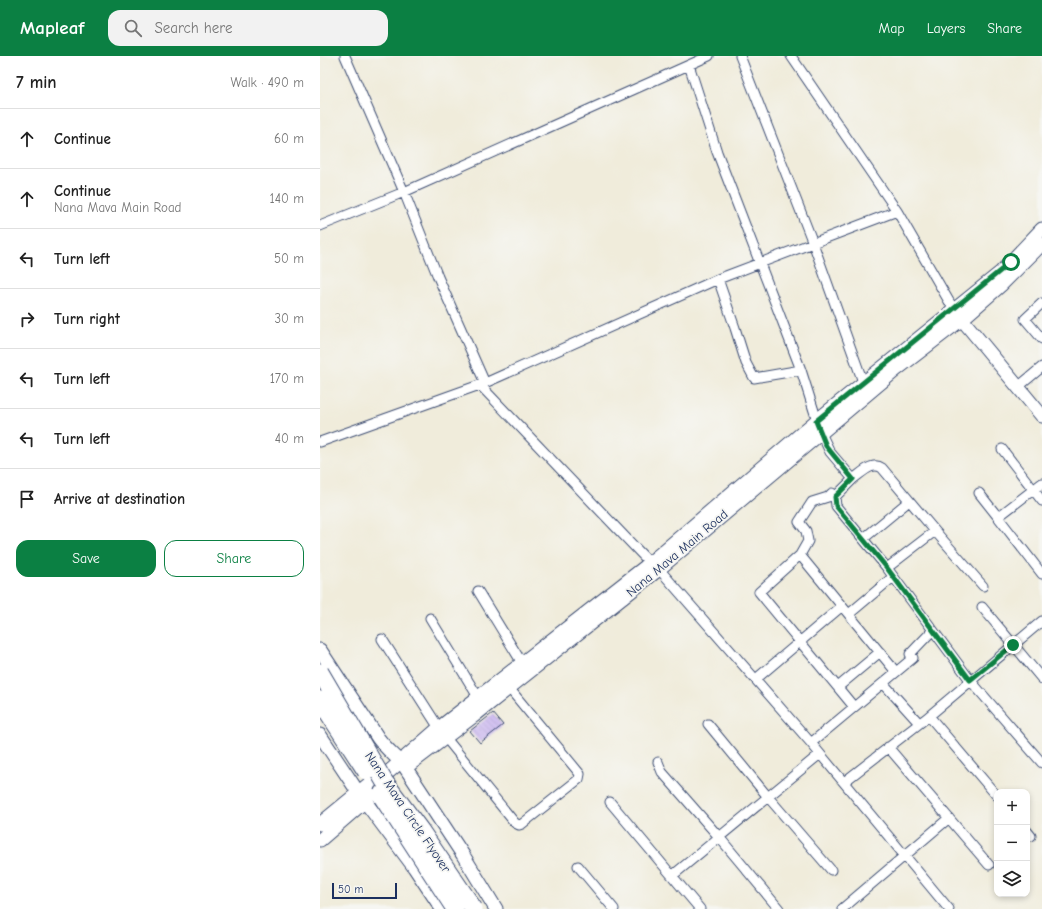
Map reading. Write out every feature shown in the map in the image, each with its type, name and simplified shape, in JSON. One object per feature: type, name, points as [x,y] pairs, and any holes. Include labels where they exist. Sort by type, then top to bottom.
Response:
[{"type":"highway","name":"Nana Mava Circle Flyover","points":[[320,672],[384,781],[474,909]]},
{"type":"highway","name":"Nana Mava Circle Flyover","points":[[320,700],[454,909]]},
{"type":"street","points":[[345,56],[404,192],[483,384],[654,566],[756,679],[844,782],[949,909]]},
{"type":"street","points":[[320,226],[404,192],[709,56]]},
{"type":"street","points":[[740,56],[813,243],[863,382]]},
{"type":"street","points":[[791,56],[897,211],[958,314],[1042,416]]},
{"type":"street","points":[[689,65],[717,152],[801,370],[816,421],[830,452],[853,479]]},
{"type":"street","points":[[320,442],[483,384],[718,279],[897,211]]},
{"type":"street","points":[[958,314],[1042,229]]},
{"type":"street","points":[[958,314],[1002,284],[1042,244]]},
{"type":"street","points":[[718,279],[746,364],[754,378],[801,370]]},
{"type":"street","points":[[1042,303],[1025,319],[1042,339]]},
{"type":"street","name":"Nana Mava Main Road","points":[[442,733],[478,697],[654,566],[816,421],[863,382],[958,314]]},
{"type":"street","name":"Nana Mava Main Road","points":[[362,797],[373,787],[371,778],[375,774],[385,778],[442,733],[509,688],[654,566],[821,433],[897,369],[958,314]]},
{"type":"street","points":[[1018,387],[1042,367]]},
{"type":"street","points":[[1002,449],[1042,501]]},
{"type":"street","points":[[983,586],[934,531],[882,468],[873,465],[853,479],[835,497],[836,506],[841,513],[887,568],[970,680],[1042,763]]},
{"type":"street","points":[[998,517],[1042,483]]},
{"type":"street","points":[[979,493],[1042,574]]},
{"type":"street","points":[[832,494],[828,497],[812,502],[799,522],[806,531],[808,541],[800,554],[759,592],[854,707]]},
{"type":"street","points":[[863,539],[909,501]]},
{"type":"street","points":[[887,568],[934,531]]},
{"type":"street","points":[[800,554],[896,672]]},
{"type":"street","points":[[849,614],[893,577]]},
{"type":"street","points":[[478,591],[522,663]]},
{"type":"street","points":[[756,679],[842,606]]},
{"type":"street","points":[[982,607],[1042,679]]},
{"type":"street","points":[[430,618],[478,697]]},
{"type":"street","points":[[844,782],[929,716],[1042,621]]},
{"type":"street","points":[[811,743],[896,672],[912,656],[933,630]]},
{"type":"street","points":[[382,639],[442,733],[515,823],[519,825],[579,779],[580,774],[509,688]]},
{"type":"street","points":[[320,650],[384,747],[403,764],[464,855],[496,909]]},
{"type":"street","points":[[838,687],[880,652]]},
{"type":"street","points":[[883,683],[919,724]]},
{"type":"street","points":[[929,716],[994,792]]},
{"type":"street","points":[[708,724],[831,870]]},
{"type":"street","points":[[320,735],[362,797],[414,867],[442,909]]},
{"type":"street","points":[[888,747],[989,865]]},
{"type":"street","points":[[672,876],[820,754]]},
{"type":"street","points":[[658,762],[662,772],[779,909]]},
{"type":"street","points":[[320,824],[362,797]]},
{"type":"street","points":[[320,840],[362,797]]},
{"type":"street","points":[[610,802],[700,909]]},
{"type":"street","points":[[842,909],[949,818]]},
{"type":"street","points":[[578,866],[614,909]]},
{"type":"building","points":[[493,713],[503,725],[480,743],[470,731]]},
{"type":"route","points":[[1011,262],[1001,272],[816,421],[826,446],[853,479],[835,497],[836,506],[887,568],[970,680],[1013,645]]}]
